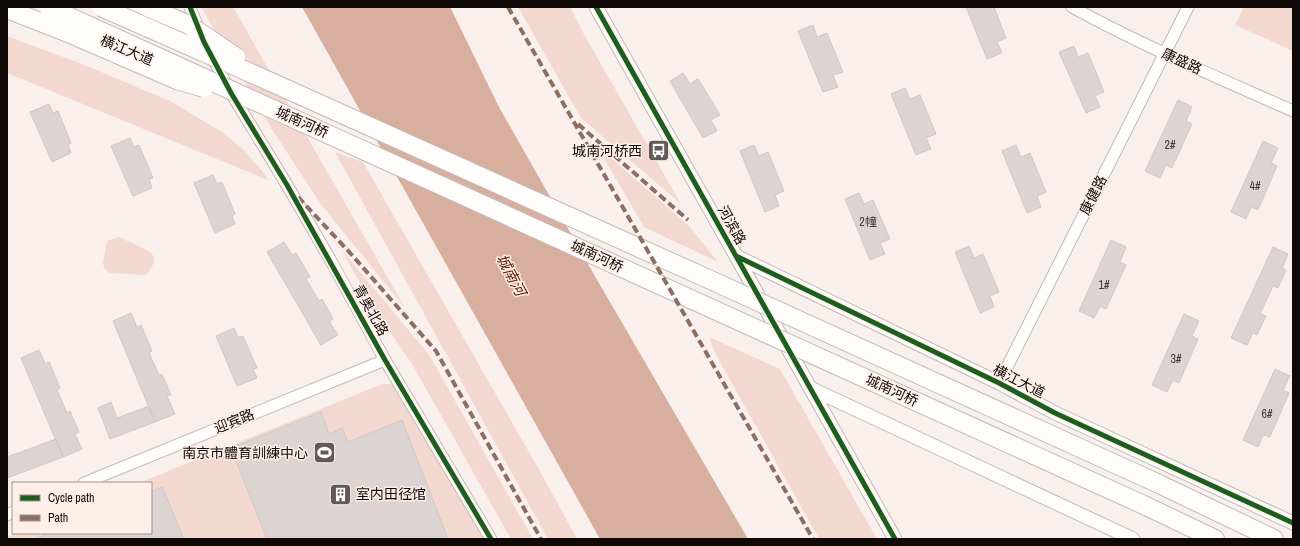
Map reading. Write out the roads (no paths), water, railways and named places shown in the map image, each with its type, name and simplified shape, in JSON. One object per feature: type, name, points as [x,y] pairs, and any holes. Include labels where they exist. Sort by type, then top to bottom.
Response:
[{"type":"highway","name":"城南河桥","points":[[48,7],[1146,506],[1215,539]]},
{"type":"highway","name":"城南河桥","points":[[100,7],[271,82],[700,275],[1157,483],[1274,539]]},
{"type":"highway","points":[[147,7],[189,25],[271,82]]},
{"type":"highway","points":[[7,9],[73,35],[177,80],[289,116]]},
{"type":"street","name":"横江大道","points":[[24,7],[231,93]]},
{"type":"street","points":[[123,7],[204,42]]},
{"type":"street","name":"青奥北路","points":[[190,7],[204,42],[231,93],[299,206],[385,360],[491,539]]},
{"type":"street","name":"河滨路","points":[[596,7],[895,539]]},
{"type":"street","name":"康盛路","points":[[1072,7],[1099,22],[1293,111]]},
{"type":"street","name":"康健路","points":[[999,383],[1188,7]]},
{"type":"street","name":"横江大道","points":[[736,256],[999,383],[1056,413],[1293,523]]},
{"type":"street","name":"迎宾路","points":[[86,482],[385,360]]},
{"type":"street","points":[[810,388],[1133,539]]},
{"type":"water","name":"城南河","points":[[302,7],[450,7],[499,107],[596,278],[748,539],[600,539]]},
{"type":"place","name":"城南河桥西","points":[[658,151]]},
{"type":"place","name":"南京市體育訓練中心","points":[[324,453]]},
{"type":"place","name":"室内田径馆","points":[[340,494]]}]
